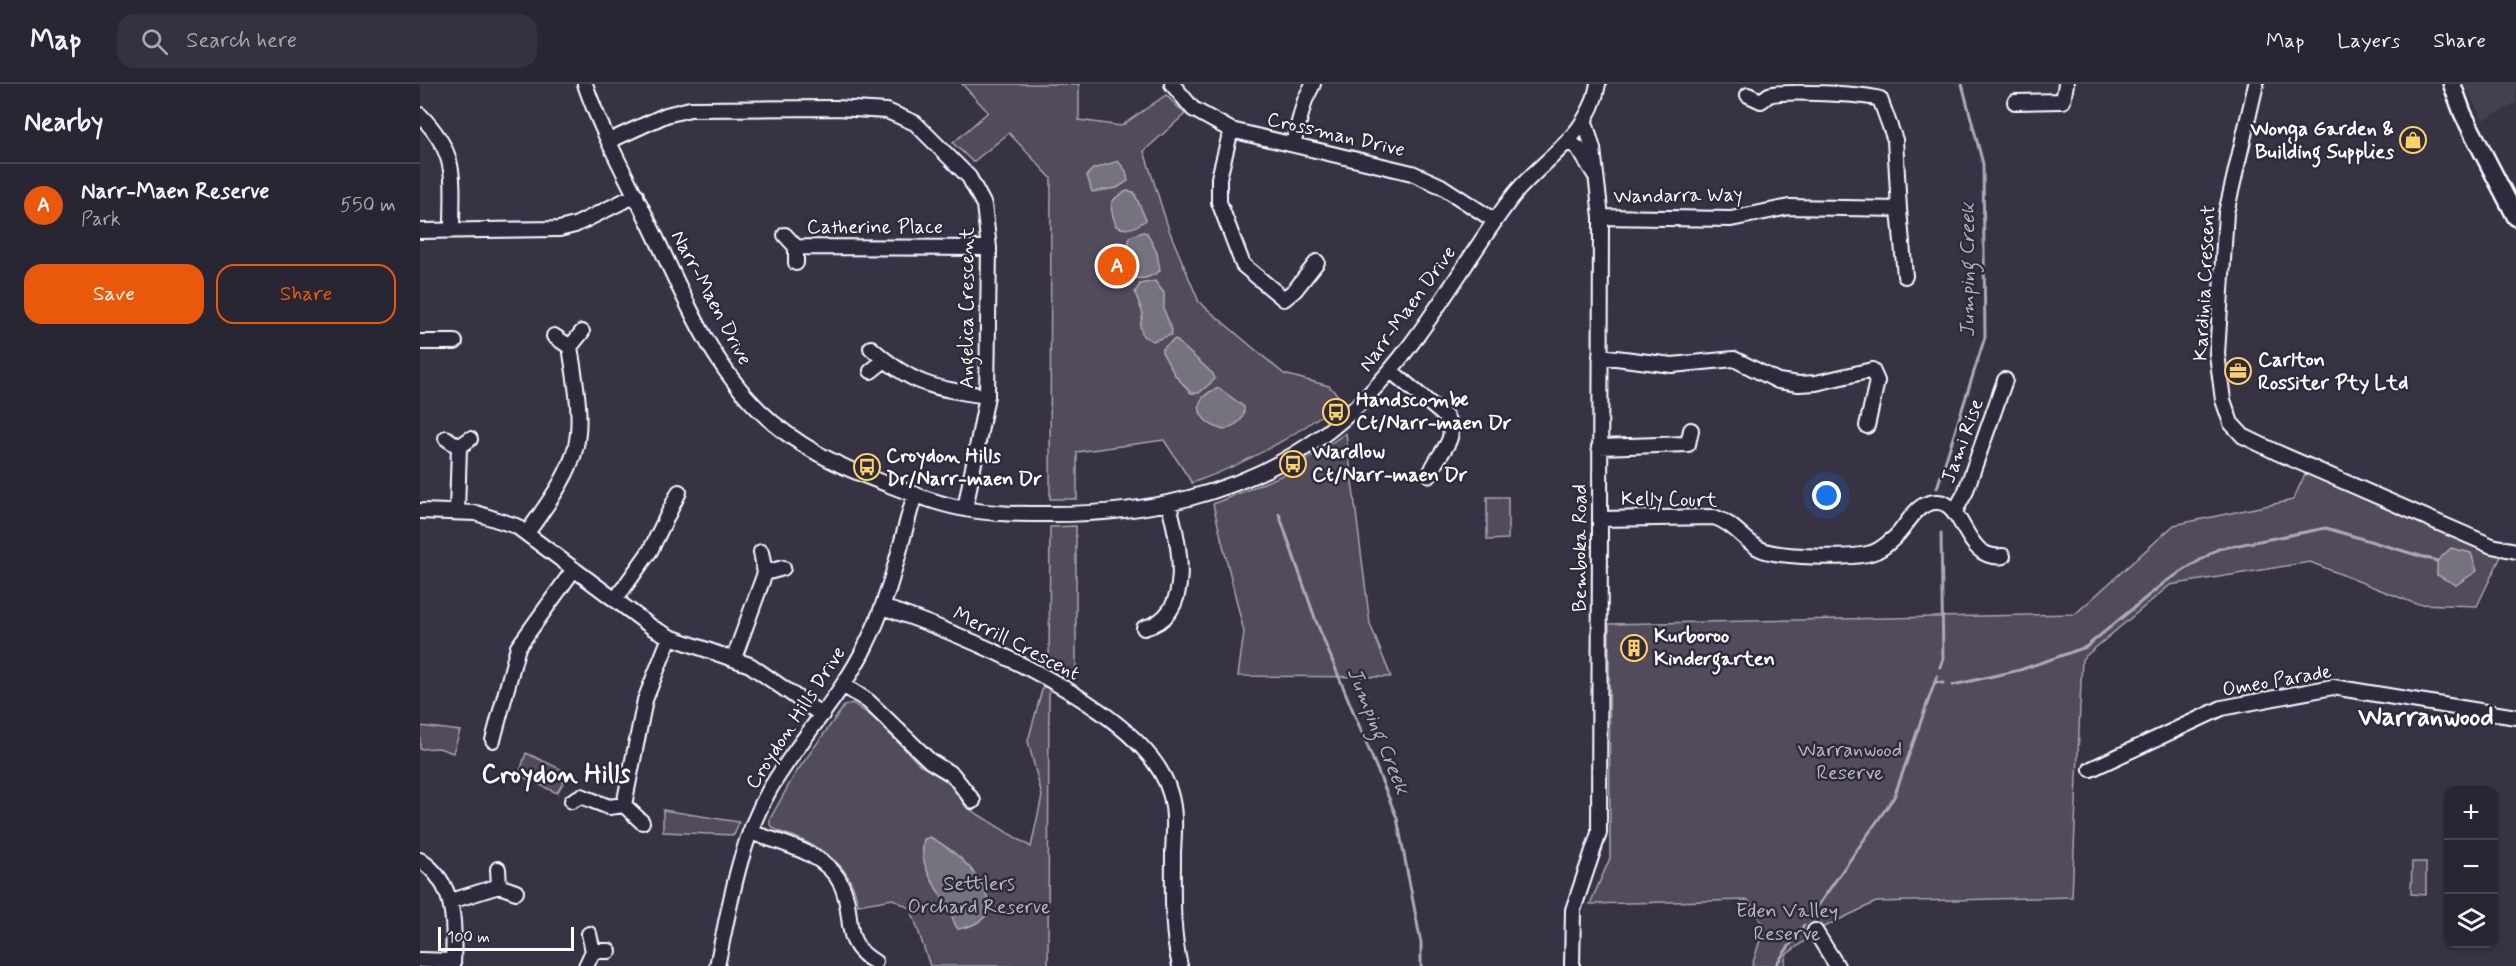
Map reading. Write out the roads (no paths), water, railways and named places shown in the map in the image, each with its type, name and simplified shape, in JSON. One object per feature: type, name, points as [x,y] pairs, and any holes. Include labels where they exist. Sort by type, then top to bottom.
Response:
[{"type":"main road","points":[[2441,84],[2457,100]]},
{"type":"main road","points":[[2452,84],[2457,100],[2516,217]]},
{"type":"street","name":"Narr-Maen Drive","points":[[585,84],[609,141],[709,344],[728,374],[750,400],[786,433],[822,457],[915,494],[965,509],[999,514],[1091,514],[1169,504],[1242,481],[1322,436],[1357,407],[1391,371],[1495,221],[1531,176],[1569,142]]},
{"type":"street","name":"Crossman Drive","points":[[1173,84],[1193,109],[1231,130],[1413,173],[1441,186],[1495,221]]},
{"type":"street","points":[[1293,144],[1305,100],[1313,84]]},
{"type":"street","points":[[1569,142],[1593,108],[1598,84]]},
{"type":"street","points":[[2015,102],[2063,101],[2066,84]]},
{"type":"street","name":"Kardinia Crescent","points":[[2256,84],[2226,213],[2217,354],[2223,399],[2231,423],[2243,436],[2276,452],[2492,546],[2516,551]]},
{"type":"street","points":[[1748,95],[1761,101],[1770,95],[1779,94],[1868,95],[1880,99],[1895,140],[1905,276]]},
{"type":"street","name":"Angelica Crescent","points":[[609,141],[666,115],[690,109],[837,108],[887,111],[915,123],[969,177],[984,205],[989,248],[987,396],[965,509]]},
{"type":"street","points":[[420,115],[439,136],[448,153],[452,171],[453,231]]},
{"type":"street","name":"Bemboka Road","points":[[1572,966],[1572,910],[1599,833],[1601,217],[1598,181],[1585,122]]},
{"type":"street","points":[[1231,130],[1219,178],[1218,202],[1243,266],[1284,299],[1295,290],[1317,262]]},
{"type":"street","name":"Bemboka Road","points":[[1569,142],[1578,148],[1598,181]]},
{"type":"street","points":[[420,231],[559,229],[575,225],[636,195]]},
{"type":"street","name":"Wandarra Way","points":[[1601,217],[1731,219],[1789,207],[1899,209]]},
{"type":"street","name":"Catherine Place","points":[[785,235],[796,247],[796,263]]},
{"type":"street","name":"Catherine Place","points":[[796,247],[989,248]]},
{"type":"street","points":[[570,347],[582,332]]},
{"type":"street","points":[[527,533],[566,478],[578,446],[580,408],[570,347],[554,336]]},
{"type":"street","points":[[420,342],[455,342]]},
{"type":"street","points":[[871,348],[910,379],[926,386],[987,396]]},
{"type":"street","points":[[1600,357],[1672,365],[1734,359],[1778,381],[1799,384],[1816,383],[1872,370],[1877,381],[1867,426]]},
{"type":"street","points":[[871,371],[885,360]]},
{"type":"street","points":[[1391,371],[1446,417],[1451,426],[1452,437],[1447,448],[1433,463],[1430,475]]},
{"type":"street","name":"Jami Rise","points":[[1954,513],[1965,493],[2006,380]]},
{"type":"street","points":[[1599,447],[1688,444],[1691,430]]},
{"type":"street","points":[[446,438],[464,443],[457,511]]},
{"type":"street","points":[[615,600],[650,551],[679,492]]},
{"type":"street","name":"Croydon Hills Drive","points":[[717,966],[742,854],[750,832],[771,788],[843,685],[866,647],[882,607],[915,494]]},
{"type":"street","name":"Kelly Court","points":[[1600,519],[1714,517],[1727,521],[1759,548],[1780,555],[1852,555],[1871,553],[1882,548],[1897,536],[1917,510],[1928,503],[1940,502],[1950,507],[1954,513]]},
{"type":"street","points":[[1144,628],[1158,623],[1167,616],[1178,587],[1179,551],[1169,504]]},
{"type":"street","points":[[420,511],[457,511],[497,518],[527,533],[653,628],[670,638],[734,658],[757,669],[822,715]]},
{"type":"street","points":[[1954,513],[1981,552],[1992,557],[2003,556]]},
{"type":"street","points":[[734,658],[765,573],[761,552]]},
{"type":"street","points":[[765,573],[783,568]]},
{"type":"street","points":[[493,740],[518,647],[574,569]]},
{"type":"street","name":"Merrill Crescent","points":[[882,607],[951,631],[1048,678],[1123,731],[1150,757],[1166,783],[1173,807],[1174,934],[1180,966]]},
{"type":"street","points":[[624,805],[645,700],[670,638]]},
{"type":"street","points":[[843,685],[868,701],[930,761],[953,775],[973,801]]},
{"type":"street","name":"Omeo Parade","points":[[2091,769],[2222,708],[2333,687],[2516,717]]},
{"type":"street","points":[[572,801],[581,796],[609,807],[624,805]]},
{"type":"street","points":[[624,805],[642,822]]},
{"type":"street","points":[[750,832],[815,857],[834,874],[844,893],[850,933],[865,961]]},
{"type":"street","points":[[420,860],[439,876],[451,901],[454,917],[453,963],[420,960]]},
{"type":"street","points":[[498,869],[499,886]]},
{"type":"street","points":[[451,901],[499,886],[516,892]]},
{"type":"street","points":[[1815,931],[1837,966]]},
{"type":"street","points":[[586,966],[593,951],[589,934]]},
{"type":"street","points":[[593,951],[609,951]]},
{"type":"waterway","name":"Jumping Creek","points":[[1937,488],[1985,337],[1983,164],[1962,84]]},
{"type":"waterway","name":"Jumping Creek","points":[[1279,514],[1316,621],[1397,818],[1421,943],[1421,966]]},
{"type":"waterway","points":[[1953,685],[2020,670],[2086,647],[2165,582],[2218,549],[2326,528],[2437,561]]},
{"type":"waterway","name":"Jumping Creek","points":[[1940,667],[1943,659],[1941,533]]},
{"type":"waterway","name":"Jumping Creek","points":[[1810,917],[1894,797],[1937,676]]},
{"type":"waterway","points":[[1935,682],[1943,683]]},
{"type":"waterway","name":"Jumping Creek","points":[[1775,966],[1804,925]]},
{"type":"place","name":"Wonga Garden & Building Supplies","points":[[2413,140]]},
{"type":"place","name":"Narr-Maen Reserve","points":[[1117,266]]},
{"type":"place","name":"Carlton Rossiter Pty Ltd","points":[[2238,371]]},
{"type":"place","name":"Handscombe Ct/Narr-maen Dr","points":[[1336,412]]},
{"type":"place","name":"Wardlow Ct/Narr-maen Dr","points":[[1293,464]]},
{"type":"place","name":"Croydon Hills Dr/Narr-maen Dr","points":[[867,467]]},
{"type":"place","name":"Kurboroo Kindergarten","points":[[1634,648]]},
{"type":"district","name":"Warranwood","points":[[2426,718]]},
{"type":"district","name":"Croydon Hills","points":[[556,775]]},
{"type":"park label","name":"Warranwood Reserve","points":[[1850,762]]},
{"type":"park label","name":"Settlers Orchard Reserve","points":[[979,896]]},
{"type":"park label","name":"Eden Valley Reserve","points":[[1787,922]]}]
